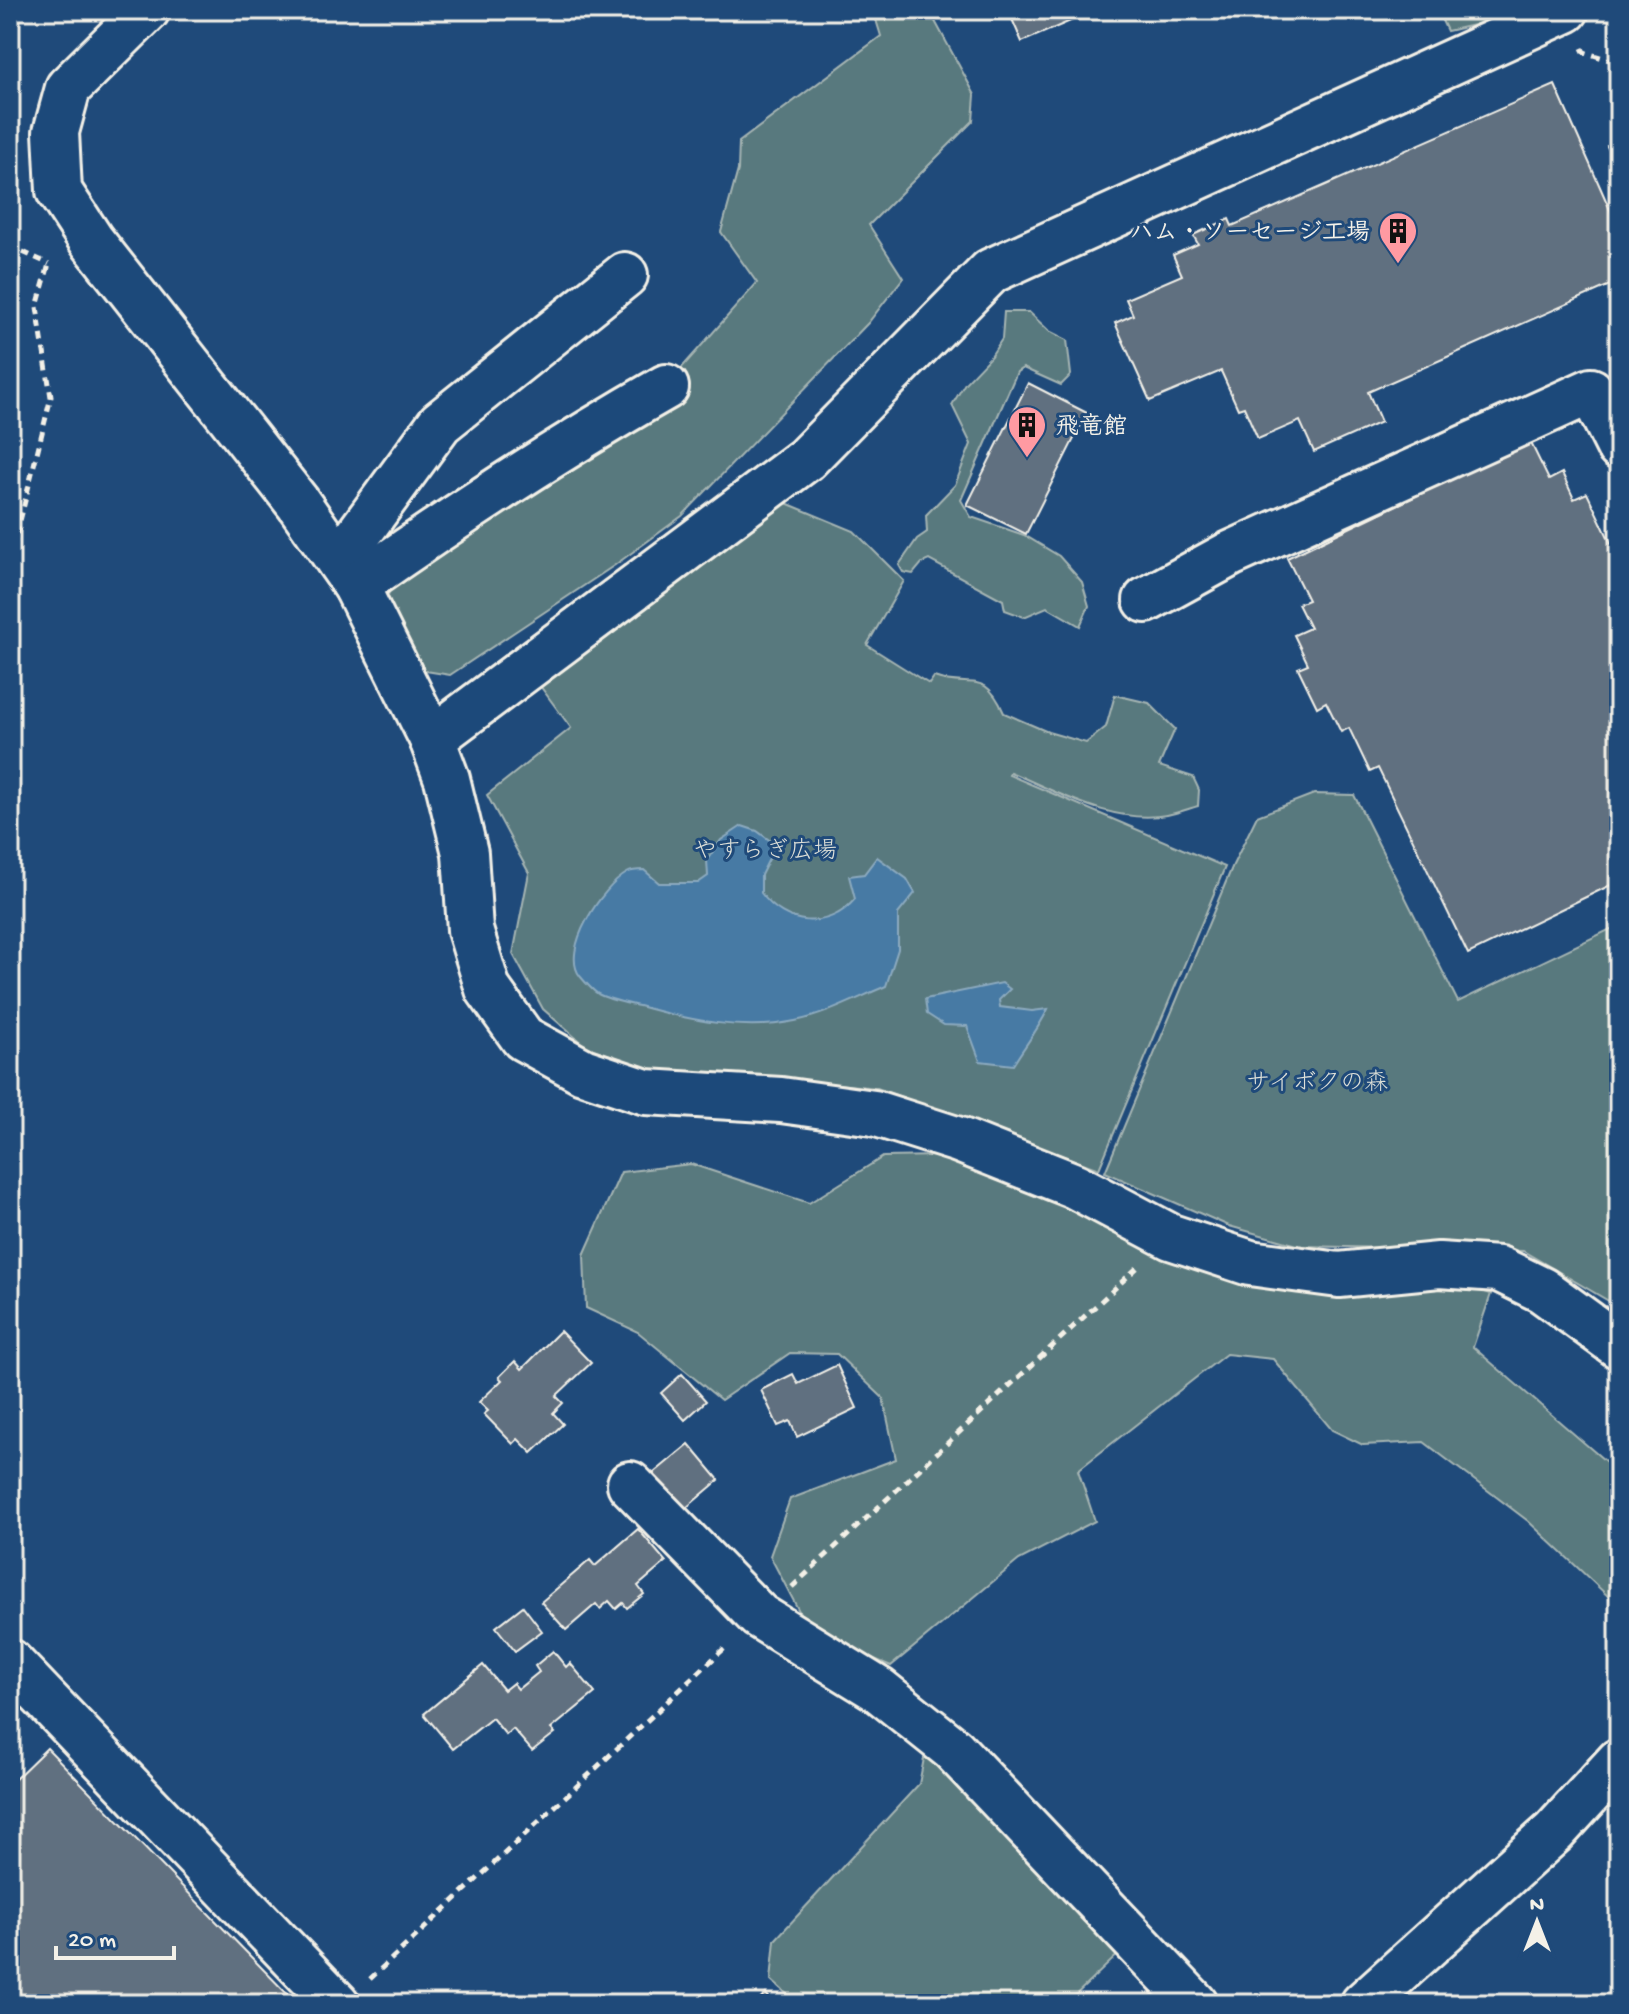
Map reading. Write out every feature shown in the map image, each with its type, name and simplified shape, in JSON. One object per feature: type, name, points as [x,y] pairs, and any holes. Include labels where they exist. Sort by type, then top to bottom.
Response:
[{"type":"street","points":[[147,10],[68,88],[56,132],[59,191],[91,240],[298,503],[347,574],[432,739],[447,779],[465,853],[470,930],[488,989],[523,1038],[583,1071],[646,1092],[781,1100],[874,1113],[959,1140],[1032,1168],[1075,1186],[1171,1237],[1250,1263],[1339,1275],[1439,1265],[1499,1269],[1542,1290],[1619,1346]]},
{"type":"street","points":[[432,739],[806,459],[991,271],[1545,14]]},
{"type":"street","points":[[347,574],[440,423],[625,275]]},
{"type":"street","points":[[347,574],[461,511],[666,387]]},
{"type":"street","points":[[1146,600],[1230,554],[1591,391],[1619,447]]},
{"type":"street","points":[[630,1484],[759,1616],[879,1690],[953,1749],[1195,2004]]},
{"type":"street","points":[[10,1662],[337,2004]]},
{"type":"street","points":[[1363,2004],[1554,1832],[1619,1761]]},
{"type":"path","points":[[10,561],[51,397],[37,307],[49,264]]},
{"type":"green space","points":[[873,10],[929,10],[975,95],[973,121],[869,225],[903,278],[868,323],[682,516],[615,565],[450,675],[414,669],[384,608],[390,589],[678,372],[757,283],[721,232],[738,170],[739,142],[881,36]]},
{"type":"green space","points":[[1437,10],[1500,10],[1483,23],[1447,31]]},
{"type":"green space","points":[[1004,312],[1029,312],[1049,331],[1067,340],[1071,375],[1061,385],[1023,368],[1017,372],[961,500],[971,517],[1024,535],[1059,556],[1082,582],[1089,606],[1080,626],[1047,607],[1024,617],[1005,610],[1003,600],[929,560],[913,574],[903,572],[899,565],[917,539],[927,532],[926,515],[955,485],[971,444],[952,405],[965,383],[991,356],[1002,339]]},
{"type":"green space","name":"やすらぎ広場","points":[[786,503],[854,531],[904,581],[867,645],[929,684],[934,677],[983,685],[997,699],[1004,713],[1048,732],[1086,743],[1106,727],[1115,695],[1149,703],[1175,729],[1159,766],[1193,777],[1199,790],[1198,806],[1175,813],[1147,817],[1106,811],[1010,772],[1009,775],[1225,867],[1099,1169],[877,1088],[747,1075],[657,1072],[585,1046],[543,1009],[513,954],[529,873],[487,795],[571,728],[535,679]]},
{"type":"green space","name":"サイボクの森","points":[[1314,794],[1354,795],[1458,1002],[1619,925],[1619,1307],[1523,1251],[1301,1246],[1229,1226],[1105,1172],[1233,865],[1257,816]]},
{"type":"green space","points":[[941,1156],[1038,1193],[1181,1261],[1458,1283],[1491,1294],[1473,1347],[1619,1473],[1619,1619],[1610,1598],[1528,1521],[1424,1442],[1363,1445],[1332,1430],[1273,1359],[1226,1354],[1078,1470],[1095,1521],[1019,1560],[891,1666],[810,1632],[770,1556],[790,1499],[896,1459],[883,1398],[837,1354],[790,1353],[721,1400],[638,1332],[586,1308],[584,1255],[621,1172],[691,1164],[809,1203],[883,1157]]},
{"type":"green space","points":[[926,1748],[1126,1947],[1066,2004],[798,2004],[771,1980],[775,1940],[919,1784]]},
{"type":"water","points":[[742,826],[757,831],[772,842],[771,855],[761,875],[761,893],[771,904],[794,918],[820,920],[844,909],[855,899],[849,876],[864,874],[877,857],[907,879],[915,893],[898,914],[898,949],[886,986],[807,1018],[756,1025],[716,1023],[677,1016],[612,1000],[593,990],[580,976],[575,965],[575,951],[587,920],[606,891],[627,873],[637,870],[644,870],[659,883],[698,883],[708,876],[707,860],[721,840]]},
{"type":"water","points":[[1002,983],[1010,989],[999,1000],[1000,1007],[1032,1011],[1048,1009],[1013,1065],[980,1061],[967,1026],[944,1025],[927,1014],[925,999]]},
{"type":"building","points":[[1008,10],[1096,10],[1022,42]]},
{"type":"building","name":"ハム・ソーセージ工場","points":[[1555,85],[1619,230],[1619,281],[1368,392],[1381,422],[1314,452],[1300,421],[1258,439],[1244,407],[1238,409],[1221,371],[1150,401],[1115,323],[1133,315],[1126,299],[1182,275],[1173,255],[1198,244],[1193,235],[1229,219],[1232,226]]},
{"type":"building","points":[[1619,141],[1619,172],[1607,146]]},
{"type":"building","name":"飛竜館","points":[[1028,383],[1087,413],[1026,534],[967,505]]},
{"type":"building","points":[[1530,441],[1549,480],[1562,473],[1574,499],[1587,493],[1619,560],[1619,881],[1468,954],[1378,768],[1370,772],[1349,728],[1341,732],[1326,702],[1317,707],[1298,668],[1308,664],[1294,635],[1310,628],[1298,604],[1308,600],[1287,558]]},
{"type":"building","points":[[560,1331],[591,1363],[556,1396],[563,1403],[553,1413],[563,1424],[532,1453],[518,1439],[513,1444],[484,1414],[488,1411],[479,1402],[502,1380],[499,1377],[515,1361],[522,1369]]},
{"type":"building","points":[[837,1365],[857,1408],[797,1437],[790,1421],[778,1426],[761,1390],[793,1374],[798,1384]]},
{"type":"building","points":[[682,1374],[706,1401],[685,1420],[661,1393]]},
{"type":"building","points":[[689,1444],[719,1480],[680,1513],[649,1477]]},
{"type":"building","points":[[638,1529],[666,1562],[638,1586],[644,1594],[627,1608],[623,1603],[616,1609],[609,1601],[600,1609],[596,1604],[566,1630],[541,1602],[590,1560],[595,1566]]},
{"type":"building","points":[[523,1606],[542,1631],[515,1651],[496,1627]]},
{"type":"building","points":[[553,1651],[566,1667],[570,1663],[595,1693],[551,1729],[555,1733],[532,1751],[513,1729],[506,1735],[492,1718],[453,1749],[424,1714],[483,1665],[504,1690],[513,1683],[518,1689],[539,1672],[535,1666]]},
{"type":"building","points":[[47,1748],[297,2004],[10,2004],[10,1784]]},
{"type":"building","points":[[766,1994],[775,2004],[755,2004]]},
{"type":"place","name":"ハム・ソーセージ工場","points":[[1398,265]]},
{"type":"place","name":"飛竜館","points":[[1027,459]]}]
